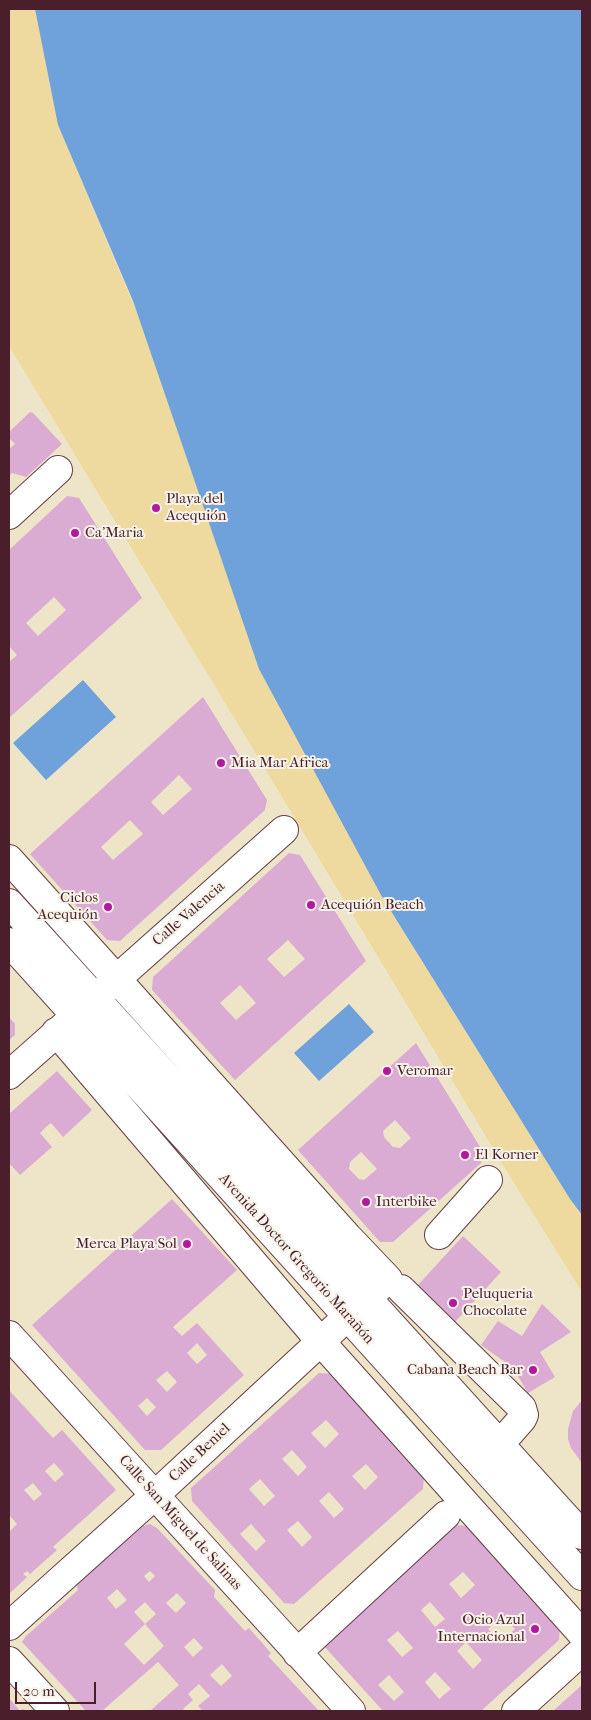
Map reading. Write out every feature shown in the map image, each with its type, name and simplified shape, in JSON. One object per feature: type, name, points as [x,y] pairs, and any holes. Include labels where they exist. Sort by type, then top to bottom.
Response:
[{"type":"street","points":[[9,514],[58,470]]},
{"type":"street","name":"Calle Valencia","points":[[9,1075],[284,830]]},
{"type":"street","points":[[9,859],[346,1238],[522,1408],[524,1415],[522,1419],[500,1444]]},
{"type":"street","name":"Avenida Doctor Gregorio Marañón","points":[[9,903],[76,1015],[346,1238],[368,1298],[582,1535]]},
{"type":"street","name":"Avenida Doctor Gregorio Marañón","points":[[9,942],[582,1576]]},
{"type":"street","points":[[76,1015],[321,1342],[455,1507],[582,1634]]},
{"type":"street","points":[[440,1235],[488,1180]]},
{"type":"street","name":"Calle Beniel","points":[[9,1626],[154,1496],[368,1298],[395,1284]]},
{"type":"street","name":"Calle San Miguel de Salinas","points":[[12,1344],[351,1711]]},
{"type":"street","points":[[297,1653],[455,1507]]},
{"type":"street","points":[[516,1711],[582,1651]]},
{"type":"street","points":[[9,1661],[55,1711]]},
{"type":"sand","name":"Playa del Acequión","points":[[9,9],[35,9],[58,125],[381,895],[570,1199],[582,1215],[582,1292],[506,1170],[9,346]]},
{"type":"water","points":[[35,9],[582,9],[582,1215],[570,1199],[381,895],[259,669],[133,301],[58,125]]},
{"type":"water","points":[[83,680],[116,717],[46,780],[13,743]]},
{"type":"water","points":[[349,1004],[374,1032],[319,1081],[294,1053]]},
{"type":"building","points":[[30,412],[62,444],[26,477],[12,473],[9,476],[9,449],[15,444],[9,438],[9,432]]},
{"type":"building","points":[[67,496],[79,498],[142,598],[9,718],[9,662],[17,655],[9,646],[9,550]],"holes":[[[54,597],[66,610],[38,636],[26,623]]]},
{"type":"building","points":[[203,697],[267,800],[265,810],[120,941],[107,940],[30,854]],"holes":[[[179,775],[192,789],[163,815],[151,802]],[[130,820],[143,834],[113,860],[101,847]]]},
{"type":"building","points":[[289,853],[300,855],[366,961],[235,1080],[152,990],[153,977]],"holes":[[[288,940],[305,959],[284,977],[267,959]],[[240,985],[256,1003],[236,1020],[220,1003]]]},
{"type":"building","points":[[9,1017],[15,1024],[15,1035],[9,1040]]},
{"type":"building","points":[[416,1043],[482,1150],[481,1163],[393,1242],[380,1242],[298,1150]],"holes":[[[395,1120],[411,1138],[400,1148],[393,1147],[384,1137],[383,1131]],[[361,1152],[377,1169],[364,1180],[359,1179],[349,1169],[350,1162]]]},
{"type":"building","points":[[57,1071],[92,1110],[63,1137],[51,1123],[46,1127],[40,1133],[52,1147],[20,1175],[9,1163],[9,1114]]},
{"type":"building","points":[[172,1199],[237,1270],[173,1327],[182,1336],[197,1323],[244,1375],[161,1450],[145,1450],[32,1325]],"holes":[[[197,1343],[207,1355],[197,1364],[187,1353]],[[167,1371],[177,1382],[167,1392],[156,1380]],[[147,1398],[156,1407],[147,1416],[138,1406]]]},
{"type":"building","points":[[463,1236],[501,1272],[455,1322],[417,1286]]},
{"type":"building","points":[[542,1304],[571,1332],[540,1352],[555,1377],[528,1393],[515,1371],[481,1345],[498,1321],[522,1336]]},
{"type":"building","points":[[319,1373],[332,1374],[424,1476],[423,1489],[294,1604],[284,1603],[192,1501],[191,1488]],"holes":[[[326,1420],[339,1434],[325,1448],[311,1433]],[[292,1450],[307,1467],[298,1476],[282,1459]],[[366,1464],[378,1477],[365,1490],[352,1476]],[[260,1479],[275,1496],[264,1506],[249,1489]],[[329,1492],[344,1509],[334,1518],[319,1501]],[[298,1521],[312,1537],[302,1547],[287,1530]],[[251,1524],[266,1541],[256,1551],[240,1534]]]},
{"type":"building","points":[[9,1390],[53,1438],[62,1430],[116,1490],[53,1547],[57,1550],[30,1574],[27,1571],[23,1574],[27,1577],[9,1594],[9,1532],[17,1524],[9,1515]],"holes":[[[54,1463],[64,1474],[55,1482],[45,1471]],[[33,1483],[42,1494],[34,1501],[24,1490]]]},
{"type":"building","points":[[582,1400],[582,1463],[571,1448],[568,1439],[568,1429],[573,1411]]},
{"type":"building","points":[[150,1524],[157,1528],[215,1590],[214,1597],[245,1631],[249,1628],[271,1653],[268,1656],[319,1711],[203,1711],[198,1706],[210,1696],[199,1684],[188,1694],[193,1700],[183,1709],[185,1711],[150,1711],[179,1685],[158,1662],[102,1711],[86,1711],[22,1642],[26,1636],[77,1591],[78,1583],[143,1526]],"holes":[[[150,1571],[155,1576],[149,1582],[144,1576]],[[117,1589],[127,1600],[116,1609],[107,1598]],[[177,1593],[186,1603],[176,1613],[166,1603]],[[145,1602],[156,1614],[145,1624],[134,1612]],[[145,1624],[164,1646],[144,1665],[124,1644]],[[194,1638],[203,1648],[193,1657],[184,1647]],[[222,1664],[232,1676],[221,1686],[210,1675]]]},
{"type":"building","points":[[456,1525],[468,1526],[560,1627],[559,1640],[481,1711],[383,1711],[323,1645]],"holes":[[[463,1572],[475,1585],[461,1598],[449,1584]],[[430,1602],[445,1619],[435,1627],[421,1610]],[[502,1615],[515,1629],[500,1642],[488,1629]],[[398,1631],[413,1648],[402,1657],[387,1640]],[[466,1642],[482,1660],[473,1669],[457,1651]],[[435,1672],[451,1689],[439,1699],[425,1682]],[[389,1675],[404,1692],[394,1701],[378,1685]]]},
{"type":"building","points":[[582,1685],[582,1711],[553,1711]]},
{"type":"building","points":[[9,1698],[20,1711],[9,1711]]},
{"type":"place","name":"Playa del Acequión","points":[[156,508]]},
{"type":"place","name":"Ca'Maria","points":[[75,533]]},
{"type":"place","name":"Mia Mar Africa","points":[[221,763]]},
{"type":"place","name":"Acequión Beach","points":[[311,905]]},
{"type":"place","name":"Ciclos Acequión","points":[[108,907]]},
{"type":"place","name":"Veromar","points":[[387,1071]]},
{"type":"place","name":"El Korner","points":[[465,1155]]},
{"type":"place","name":"Interbike","points":[[366,1202]]},
{"type":"place","name":"Merca Playa Sol","points":[[187,1244]]},
{"type":"place","name":"Peluqueria Chocolate","points":[[453,1303]]},
{"type":"place","name":"Cabana Beach Bar","points":[[533,1370]]},
{"type":"place","name":"Ocio Azul Internacional","points":[[535,1629]]}]
